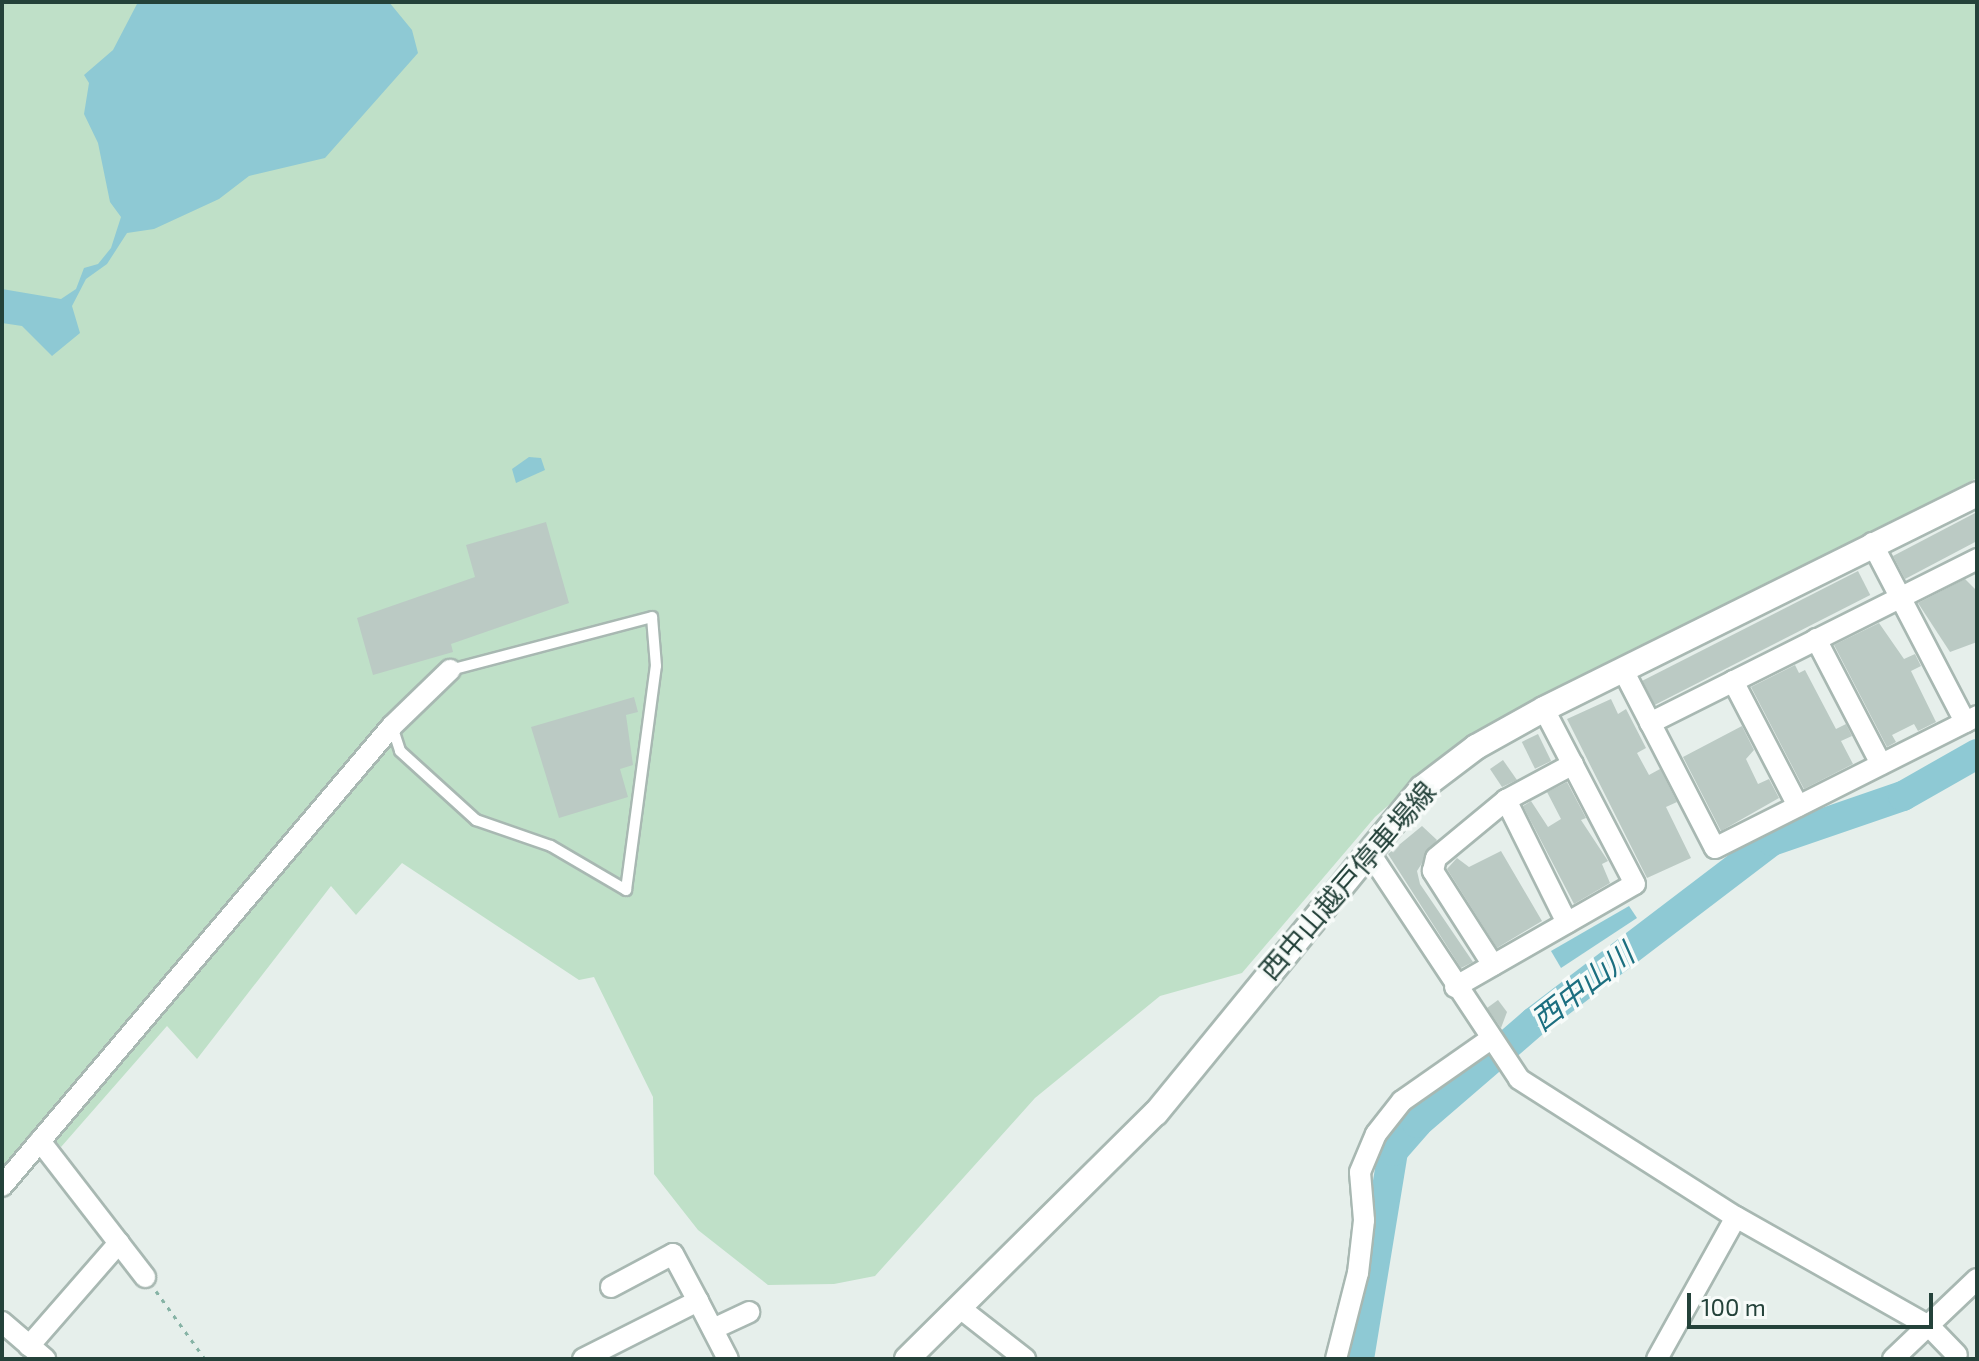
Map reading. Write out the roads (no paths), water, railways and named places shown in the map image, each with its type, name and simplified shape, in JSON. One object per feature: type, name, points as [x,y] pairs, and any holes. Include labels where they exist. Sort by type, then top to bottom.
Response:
[{"type":"main road","name":"西中山越戸停車場線","points":[[907,1359],[1156,1113],[1422,788],[1476,747],[1544,709],[1872,543],[1977,494]]},
{"type":"street","points":[[1623,670],[1715,848],[1971,719],[1872,543]]},
{"type":"street","points":[[1650,723],[1977,559]]},
{"type":"street","points":[[1816,639],[1881,764]]},
{"type":"street","points":[[2,1186],[392,726],[450,670]]},
{"type":"street","points":[[1733,681],[1798,806]]},
{"type":"street","points":[[1455,987],[1635,884],[1544,709]]},
{"type":"street","points":[[1493,965],[1433,871],[1436,858],[1506,800],[1573,764]]},
{"type":"street","points":[[1506,800],[1567,923]]},
{"type":"street","points":[[1369,852],[1513,1072],[1736,1217],[1929,1326],[1957,1355]]},
{"type":"street","points":[[1336,1359],[1358,1273],[1364,1220],[1360,1172],[1376,1134],[1402,1101],[1490,1041]]},
{"type":"street","points":[[40,1141],[145,1277]]},
{"type":"street","points":[[1657,1359],[1736,1217]]},
{"type":"street","points":[[2,1322],[37,1352],[119,1243]]},
{"type":"street","points":[[611,1287],[673,1254],[728,1359]]},
{"type":"street","points":[[1893,1359],[1977,1279]]},
{"type":"street","points":[[583,1359],[698,1301]]},
{"type":"street","points":[[960,1308],[1025,1359]]},
{"type":"street","points":[[713,1329],[749,1312]]},
{"type":"street","points":[[618,1341],[628,1359]]},
{"type":"lane","points":[[392,726],[400,751],[476,820],[551,846],[626,890],[656,666],[652,617],[450,670]]},
{"type":"water","points":[[138,2],[389,2],[412,30],[418,53],[325,158],[249,176],[219,199],[154,229],[127,233],[107,264],[86,279],[72,306],[80,333],[52,356],[22,326],[2,323],[2,289],[61,299],[76,289],[84,268],[98,264],[111,248],[121,217],[110,202],[98,143],[84,114],[89,83],[84,75],[113,50]]},
{"type":"water","points":[[529,457],[541,458],[545,470],[516,483],[512,469]]},
{"type":"water","points":[[1629,906],[1637,918],[1561,968],[1551,951]]},
{"type":"waterway","name":"西中山川","points":[[1359,1359],[1393,1151],[1417,1123],[1534,1022],[1772,841],[1903,796],[1977,754]]}]
